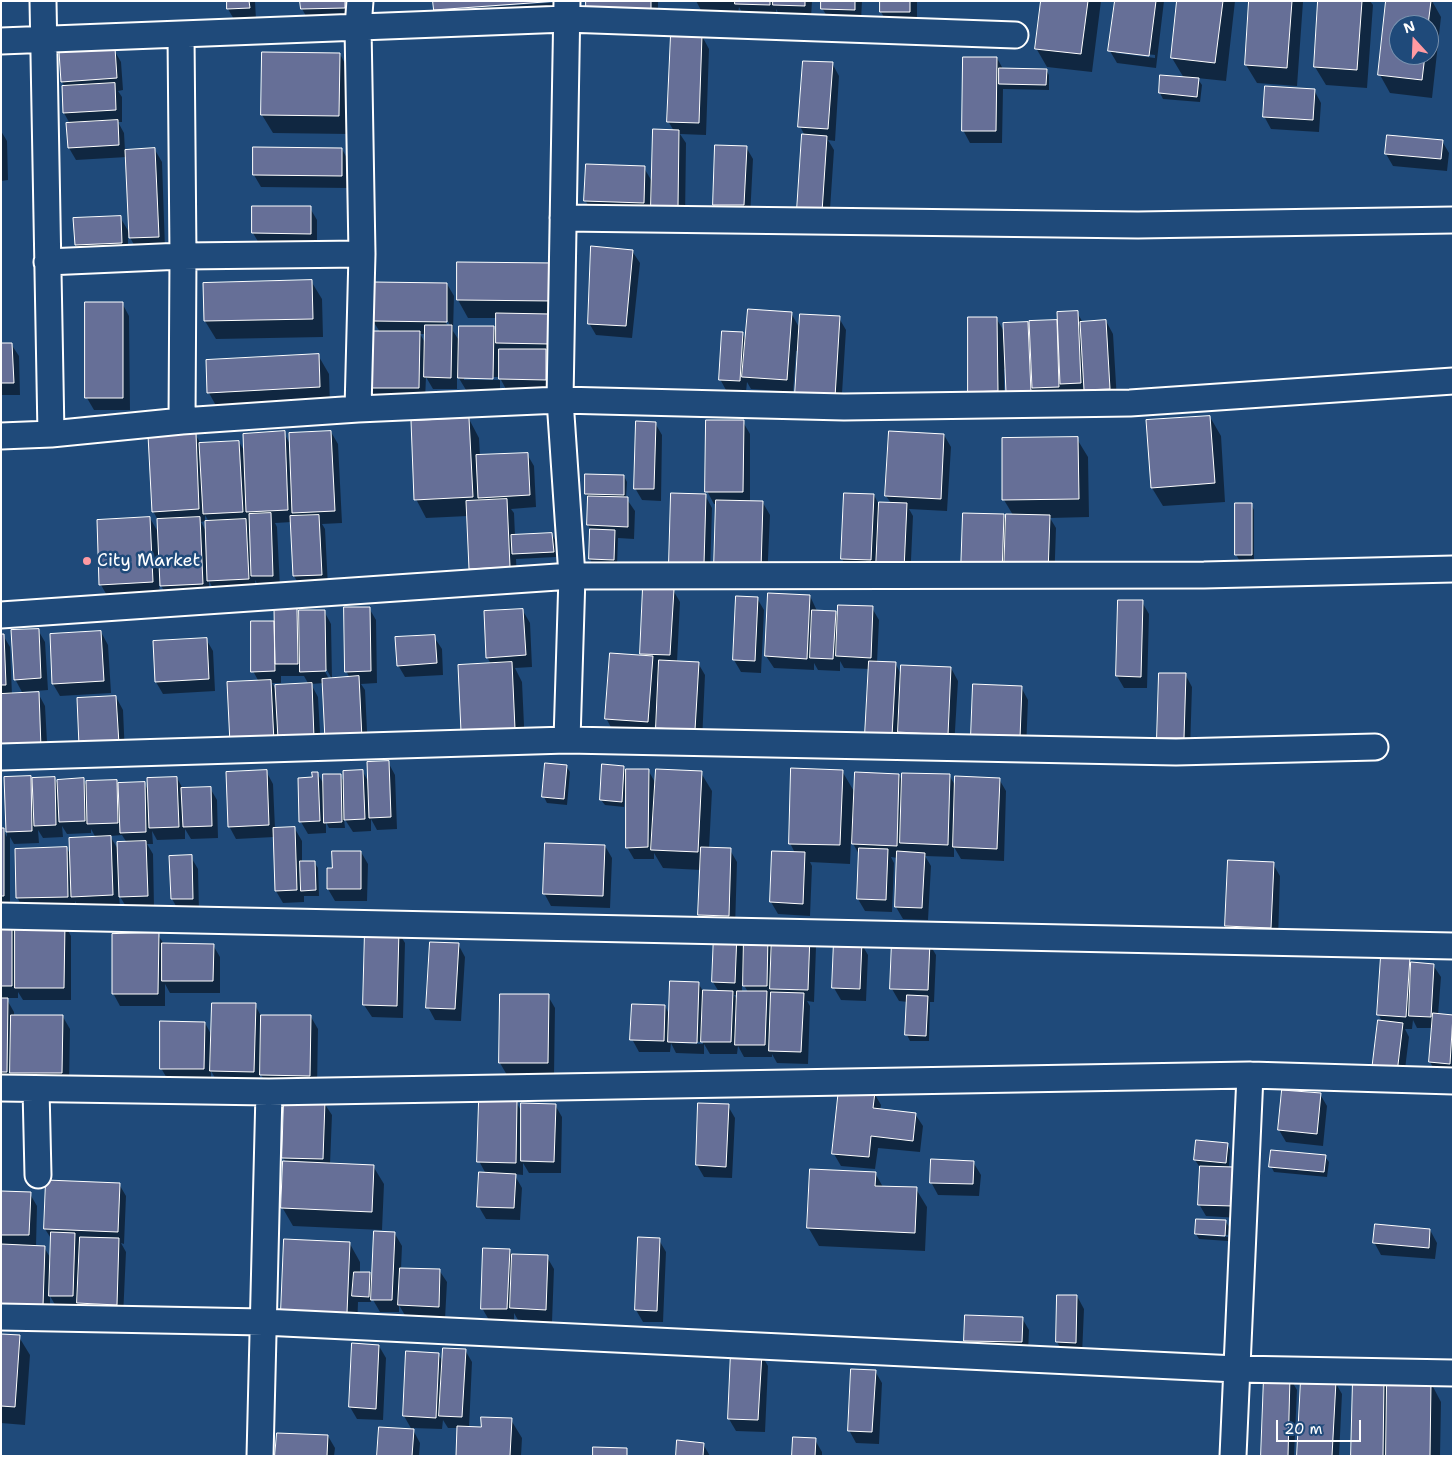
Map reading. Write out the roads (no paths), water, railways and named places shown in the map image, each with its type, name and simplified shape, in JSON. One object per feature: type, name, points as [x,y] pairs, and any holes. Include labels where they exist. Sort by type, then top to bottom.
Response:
[{"type":"street","points":[[43,1],[51,434]]},
{"type":"street","points":[[358,409],[362,254],[358,27],[360,1]]},
{"type":"street","points":[[1,41],[358,27],[566,10],[1015,35]]},
{"type":"street","points":[[566,10],[560,400],[572,576],[567,740]]},
{"type":"street","points":[[181,35],[182,421]]},
{"type":"street","points":[[563,218],[1138,225],[1453,220]]},
{"type":"street","points":[[47,262],[183,256],[362,254]]},
{"type":"street","points":[[1,436],[51,434],[182,421],[358,409],[560,400],[844,407],[1130,403],[1453,381]]},
{"type":"street","points":[[1,615],[572,576],[1204,575],[1453,569]]},
{"type":"street","points":[[1,756],[567,740],[1176,752],[1375,747]]},
{"type":"street","points":[[1,916],[1453,946]]},
{"type":"street","points":[[1,1088],[269,1092],[1250,1075],[1453,1081]]},
{"type":"street","points":[[1233,1456],[1250,1075]]},
{"type":"street","points":[[36,1089],[38,1175]]},
{"type":"street","points":[[260,1456],[269,1092]]},
{"type":"street","points":[[1,1317],[263,1322],[1236,1369],[1453,1373]]},
{"type":"place","name":"City Market","points":[[87,561]]}]
